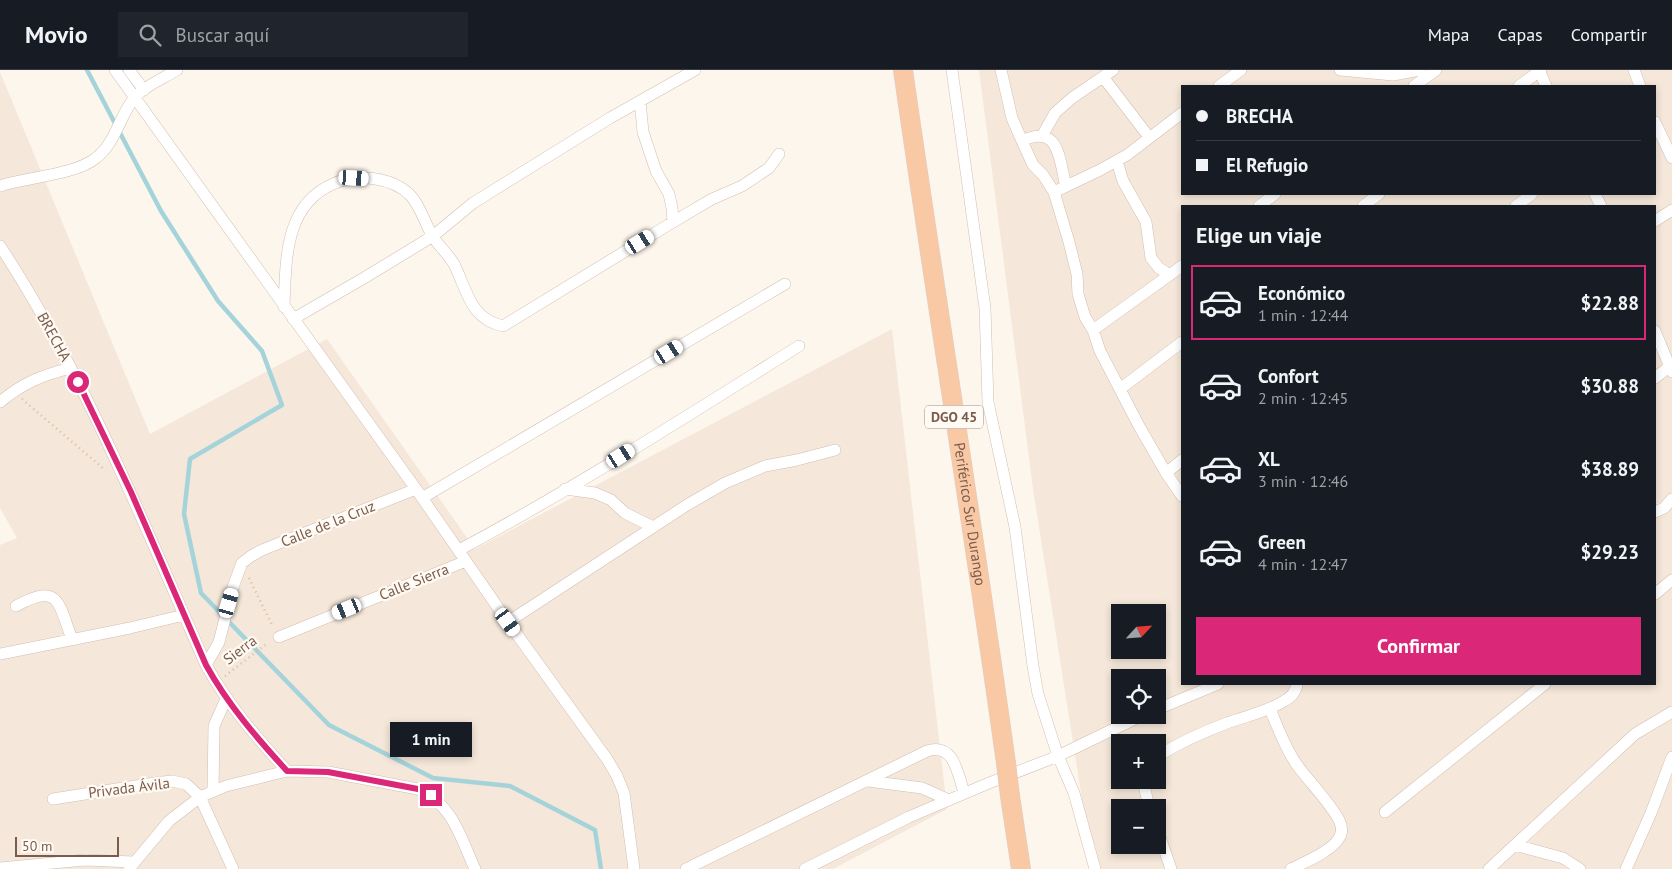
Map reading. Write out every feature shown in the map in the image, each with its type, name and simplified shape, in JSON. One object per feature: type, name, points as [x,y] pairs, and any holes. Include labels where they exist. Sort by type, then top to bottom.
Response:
[{"type":"highway","name":"Periférico Sur Durango","points":[[903,70],[934,287],[979,571],[1021,869]]},
{"type":"street","points":[[115,70],[139,94],[292,318],[599,747],[617,776],[624,793],[634,869]]},
{"type":"street","points":[[129,70],[139,94]]},
{"type":"street","points":[[0,186],[22,179],[78,168],[95,159],[105,150],[139,94],[178,70]]},
{"type":"street","points":[[292,318],[364,278],[433,236],[473,203],[640,101],[695,70]]},
{"type":"street","points":[[952,70],[985,308],[988,402],[1015,527],[1029,645],[1038,694],[1058,756],[1074,793],[1095,869]]},
{"type":"street","points":[[1001,70],[1012,118],[1022,142],[1033,165],[1043,175],[1054,192],[1077,274],[1078,294],[1085,317],[1093,330],[1100,351],[1120,389],[1166,473],[1181,495]]},
{"type":"street","points":[[1042,136],[1055,113],[1072,98],[1114,70]]},
{"type":"street","points":[[1220,85],[1241,70]]},
{"type":"street","points":[[1340,70],[1393,75],[1420,70]]},
{"type":"street","points":[[1415,85],[1436,70]]},
{"type":"street","points":[[1520,85],[1540,70],[1546,85]]},
{"type":"street","points":[[1634,70],[1640,85]]},
{"type":"street","points":[[1103,77],[1149,137]]},
{"type":"street","points":[[640,101],[643,132],[656,171],[669,194],[673,222]]},
{"type":"street","points":[[1054,192],[1127,155],[1181,114]]},
{"type":"street","points":[[1656,124],[1669,143],[1672,158]]},
{"type":"street","points":[[1022,142],[1033,136],[1042,136],[1050,139],[1056,145],[1066,186]]},
{"type":"street","points":[[284,306],[286,272],[292,234],[300,210],[316,193],[334,183],[354,178],[372,179],[387,181],[401,187],[412,198],[433,236],[453,262],[470,302],[481,316],[491,324],[503,326],[712,199],[742,186],[769,168],[779,154]]},
{"type":"street","points":[[1117,161],[1123,181],[1146,222],[1151,258],[1159,268],[1170,275]]},
{"type":"street","points":[[1260,205],[1274,195]]},
{"type":"street","points":[[1364,205],[1378,195]]},
{"type":"street","points":[[1517,205],[1531,195]]},
{"type":"street","points":[[1656,220],[1672,210]]},
{"type":"street","name":"BRECHA","points":[[0,246],[72,368],[131,492],[206,665],[239,717],[287,771]]},
{"type":"street","points":[[1093,330],[1181,267]]},
{"type":"street","name":"Calle de la Cruz","points":[[242,563],[262,550],[419,493],[785,284]]},
{"type":"street","points":[[1656,333],[1671,369],[1656,377]]},
{"type":"street","points":[[1120,389],[1181,343]]},
{"type":"street","name":"Calle Sierra","points":[[459,550],[565,489],[799,346]]},
{"type":"street","points":[[0,402],[21,385],[48,374],[72,368]]},
{"type":"street","points":[[508,622],[717,487],[765,466],[835,450]]},
{"type":"street","points":[[1166,473],[1181,461]]},
{"type":"street","points":[[565,489],[595,493],[611,500],[625,513],[653,527]]},
{"type":"street","points":[[1656,512],[1664,508],[1672,499]]},
{"type":"street","name":"Calle Sierra","points":[[278,637],[466,561]]},
{"type":"street","points":[[206,665],[219,642],[231,595],[242,563]]},
{"type":"street","points":[[1656,593],[1672,580]]},
{"type":"street","points":[[16,606],[41,595],[49,596],[56,600],[72,639]]},
{"type":"street","points":[[0,654],[130,628],[184,615]]},
{"type":"street","points":[[1166,706],[1216,685]]},
{"type":"street","points":[[1166,752],[1226,724],[1270,709],[1285,701],[1296,692],[1297,685]]},
{"type":"street","points":[[1385,812],[1544,685]]},
{"type":"street","points":[[213,791],[214,726],[226,699]]},
{"type":"street","points":[[1270,709],[1295,762],[1329,805],[1339,820],[1342,829],[1340,838],[1332,847],[1291,869]]},
{"type":"street","points":[[1489,869],[1636,734],[1672,712]]},
{"type":"street","points":[[805,869],[909,817],[1058,756],[1124,724]]},
{"type":"street","points":[[686,869],[927,751],[937,748],[944,750],[954,763],[964,793]]},
{"type":"street","points":[[1626,869],[1651,813],[1672,757]]},
{"type":"street","points":[[1,864],[85,860],[131,865],[169,821],[200,797],[226,786],[287,771],[328,772],[418,789],[431,795],[443,805],[450,815],[475,869]]},
{"type":"street","name":"Privada Ávila","points":[[54,799],[172,781],[186,784],[200,797]]},
{"type":"street","points":[[868,781],[922,788],[949,800]]},
{"type":"street","points":[[200,797],[233,869]]},
{"type":"street","points":[[1515,845],[1563,858],[1580,869]]},
{"type":"street","points":[[1166,854],[1171,869]]},
{"type":"path","points":[[13,391],[109,473]]},
{"type":"path","points":[[242,563],[278,637]]},
{"type":"path","name":"Sierra","points":[[216,683],[278,637]]},
{"type":"shaded area","points":[[979,70],[1672,70],[1672,869],[1093,869],[1033,489]]},
{"type":"shaded area","points":[[0,72],[150,434],[327,339],[475,549],[892,329],[947,809],[833,869],[0,869],[0,545],[17,538],[0,508]]},
{"type":"waterway","points":[[87,70],[161,211],[218,301],[262,351],[282,405],[190,459],[184,514],[201,593],[329,725],[433,778],[510,786],[595,830],[601,869]]},
{"type":"route","points":[[78,382],[131,492],[206,665],[239,717],[287,771],[328,772],[418,789],[431,795]]}]
